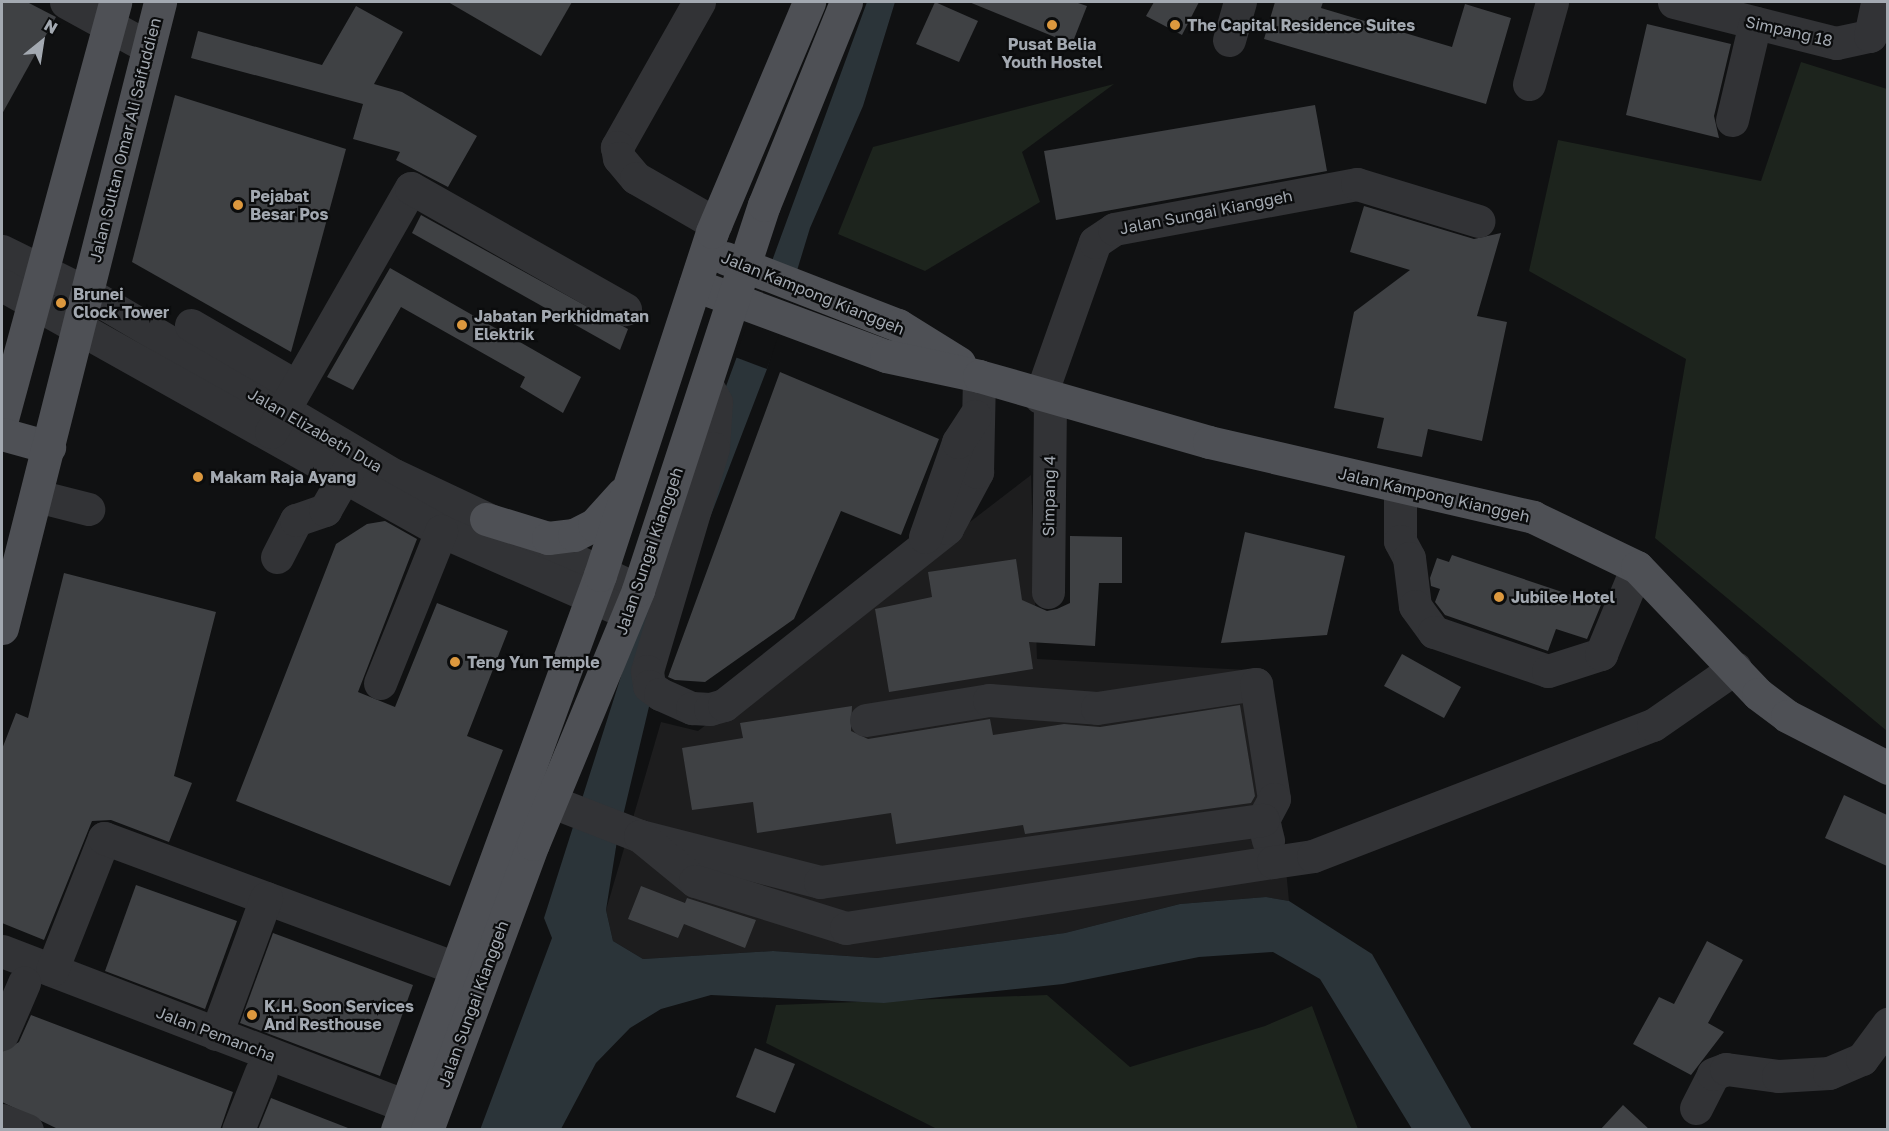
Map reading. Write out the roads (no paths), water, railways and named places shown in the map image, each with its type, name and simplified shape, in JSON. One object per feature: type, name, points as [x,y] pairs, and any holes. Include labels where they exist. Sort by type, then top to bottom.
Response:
[{"type":"main road","name":"Jalan Sultan Omar Ali Saifuddien","points":[[2,628],[160,2]]},
{"type":"main road","name":"Jalan Sungai Kianggeh","points":[[412,1123],[455,968],[596,586],[711,237],[809,2]]},
{"type":"main road","points":[[759,265],[764,205],[846,2]]},
{"type":"main road","points":[[2,419],[40,267],[112,13]]},
{"type":"main road","name":"Jalan Kampong Kianggeh","points":[[711,237],[759,265],[806,288],[897,325],[979,376]]},
{"type":"main road","name":"Jalan Sungai Kianggeh","points":[[412,1123],[560,805],[711,382],[759,265]]},
{"type":"main road","points":[[695,285],[742,311]]},
{"type":"main road","name":"Jalan Kampong Kianggeh","points":[[742,311],[793,322],[886,356],[979,376],[1045,399],[1400,488],[1533,517],[1637,567],[1735,668],[1787,716],[1887,768]]},
{"type":"main road","points":[[2,434],[49,447]]},
{"type":"main road","points":[[486,519],[548,538],[574,535],[594,525],[632,482]]},
{"type":"street","points":[[66,2],[112,13],[148,47]]},
{"type":"street","points":[[699,2],[617,147],[619,158],[636,178],[711,237]]},
{"type":"street","points":[[1229,40],[1240,2]]},
{"type":"street","points":[[1529,84],[1552,2]]},
{"type":"street","name":"Simpang 18","points":[[1674,2],[1836,43],[1879,45],[1877,2]]},
{"type":"street","points":[[1732,120],[1755,23]]},
{"type":"street","name":"Jalan Sungai Kianggeh","points":[[1045,399],[1095,242],[1114,229],[1357,184],[1479,221]]},
{"type":"street","points":[[191,326],[283,410],[411,188],[625,309]]},
{"type":"street","name":"Jalan Elizabeth Dua","points":[[2,251],[40,267],[87,293],[283,410],[351,465],[441,531],[633,601]]},
{"type":"street","name":"Jalan Elizabeth Dua","points":[[2,285],[30,304],[79,330],[283,410]]},
{"type":"street","points":[[711,382],[711,457],[647,671],[649,686],[675,702],[692,708],[724,705],[922,551],[942,483],[975,416],[979,376]]},
{"type":"street","name":"Simpang 4","points":[[1045,399],[1048,592]]},
{"type":"street","points":[[277,557],[296,520],[326,510],[351,465]]},
{"type":"street","name":"Jalan Elizabeth Dua","points":[[351,465],[486,519],[596,586]]},
{"type":"street","points":[[1400,488],[1400,541],[1409,558],[1415,606],[1434,632],[1538,668],[1566,669],[1601,654],[1637,567]]},
{"type":"street","points":[[37,496],[87,509]]},
{"type":"street","points":[[380,683],[441,531]]},
{"type":"street","points":[[640,836],[695,881],[846,928],[1312,856],[1653,725],[1735,668]]},
{"type":"street","points":[[866,720],[989,700],[1097,708],[1256,684],[1274,799],[1263,820],[1273,862]]},
{"type":"street","points":[[560,805],[640,836],[820,882],[1263,820]]},
{"type":"street","points":[[2,1034],[26,976],[104,838],[455,968]]},
{"type":"street","points":[[216,1034],[266,898]]},
{"type":"street","name":"Jalan Pemancha","points":[[2,951],[26,976],[261,1072],[412,1123]]},
{"type":"street","name":"Jalan Pemancha","points":[[26,976],[216,1034],[412,1123]]},
{"type":"street","points":[[1696,1108],[1713,1074],[1726,1069],[1778,1076],[1828,1073],[1862,1059],[1887,1024]]},
{"type":"street","points":[[238,1130],[261,1072]]},
{"type":"street","points":[[2,1120],[27,1130]]},
{"type":"place","name":"Pusat Belia Youth Hostel","points":[[1052,25]]},
{"type":"place","name":"The Capital Residence Suites","points":[[1175,25]]},
{"type":"place","name":"Pejabat Besar Pos","points":[[238,205]]},
{"type":"place","name":"Brunei Clock Tower","points":[[61,303]]},
{"type":"place","name":"Jabatan Perkhidmatan Elektrik","points":[[462,325]]},
{"type":"place","name":"Makam Raja Ayang","points":[[198,477]]},
{"type":"place","name":"Jubilee Hotel","points":[[1499,597]]},
{"type":"place","name":"Teng Yun Temple","points":[[455,662]]},
{"type":"place","name":"K.H. Soon Services And Resthouse","points":[[252,1015]]}]
